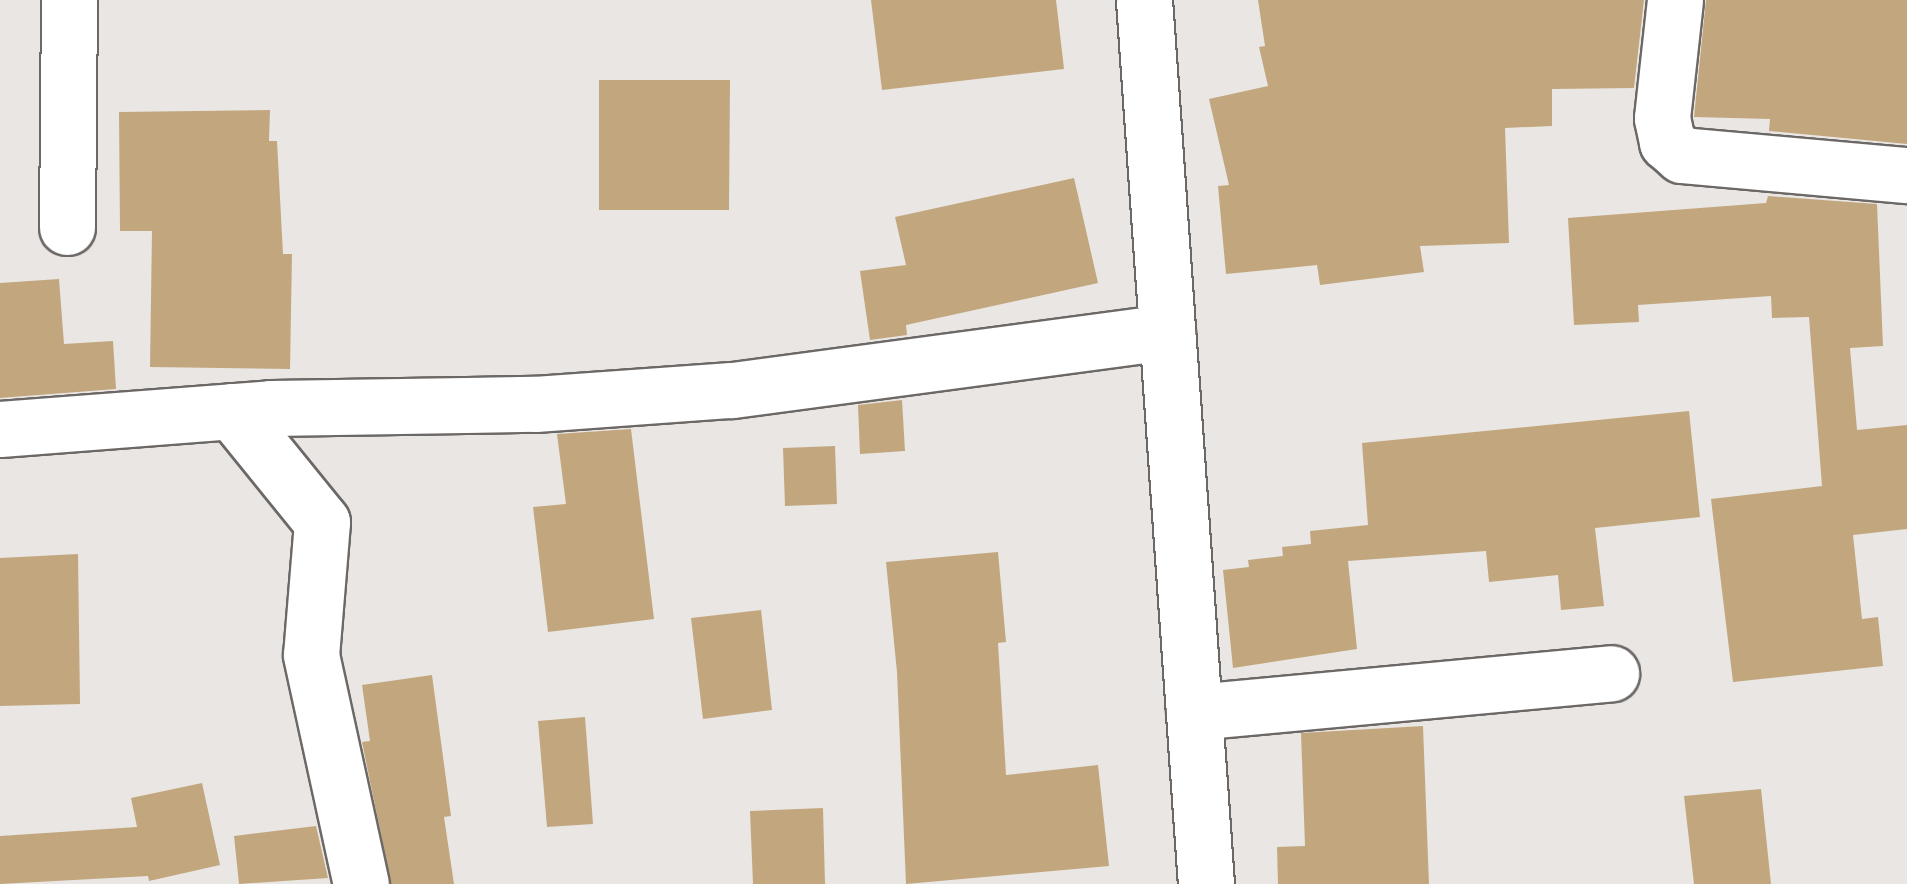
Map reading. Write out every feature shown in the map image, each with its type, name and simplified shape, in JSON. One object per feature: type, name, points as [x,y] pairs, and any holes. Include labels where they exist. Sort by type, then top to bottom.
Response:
[{"type":"street","points":[[68,0],[68,226]]},
{"type":"street","points":[[1144,0],[1206,884]]},
{"type":"street","points":[[1675,0],[1662,118],[1667,142],[1682,155],[1907,175]]},
{"type":"street","points":[[0,429],[232,412],[535,404],[732,390],[1167,332]]},
{"type":"street","points":[[232,412],[322,522],[312,655],[360,884]]},
{"type":"street","points":[[1194,712],[1612,673]]},
{"type":"building","points":[[871,0],[1056,0],[1064,69],[882,90]]},
{"type":"building","points":[[1258,0],[1644,0],[1634,88],[1552,89],[1552,126],[1505,128],[1509,243],[1420,246],[1424,272],[1320,285],[1317,265],[1226,274],[1218,186],[1229,185],[1209,99],[1268,86],[1259,47],[1265,46]]},
{"type":"building","points":[[1706,0],[1907,0],[1907,144],[1769,131],[1770,119],[1694,117]]},
{"type":"building","points":[[599,80],[730,80],[729,210],[599,210]]},
{"type":"building","points":[[270,110],[269,141],[277,141],[283,254],[292,254],[290,369],[150,367],[152,231],[120,231],[119,112]]},
{"type":"building","points":[[1074,178],[1098,283],[906,325],[907,335],[870,340],[860,271],[906,265],[895,217]]},
{"type":"building","points":[[1768,196],[1877,204],[1883,346],[1850,348],[1857,430],[1907,425],[1907,529],[1853,535],[1862,619],[1878,617],[1883,666],[1733,682],[1711,499],[1822,486],[1809,317],[1772,318],[1771,296],[1638,305],[1639,322],[1574,325],[1568,218],[1766,203]]},
{"type":"building","points":[[59,279],[64,344],[113,341],[116,389],[0,398],[0,283]]},
{"type":"building","points":[[902,400],[905,451],[860,454],[858,405]]},
{"type":"building","points":[[1689,411],[1700,517],[1595,528],[1604,606],[1561,610],[1558,575],[1489,582],[1486,551],[1348,561],[1357,649],[1233,668],[1223,570],[1249,567],[1248,560],[1283,556],[1282,547],[1311,544],[1310,531],[1368,525],[1362,443]]},
{"type":"building","points":[[631,429],[654,619],[548,632],[533,507],[566,504],[557,434]]},
{"type":"building","points":[[835,446],[837,504],[785,506],[783,448]]},
{"type":"building","points":[[998,552],[1006,642],[998,643],[1006,775],[1098,765],[1109,866],[906,884],[897,672],[886,562]]},
{"type":"building","points":[[78,554],[80,704],[0,706],[0,558]]},
{"type":"building","points":[[761,610],[772,710],[703,719],[691,618]]},
{"type":"building","points":[[432,675],[451,816],[444,817],[454,884],[391,884],[362,742],[370,741],[362,685]]},
{"type":"building","points":[[585,717],[593,824],[547,827],[538,721]]},
{"type":"building","points":[[1423,726],[1429,884],[1278,884],[1277,847],[1305,846],[1301,733]]},
{"type":"building","points":[[202,783],[220,865],[149,881],[148,876],[0,884],[0,836],[137,827],[131,798]]},
{"type":"building","points":[[1761,789],[1771,884],[1694,884],[1684,796]]},
{"type":"building","points":[[823,808],[825,884],[753,884],[750,811]]},
{"type":"building","points":[[316,826],[328,878],[239,884],[234,836]]}]
